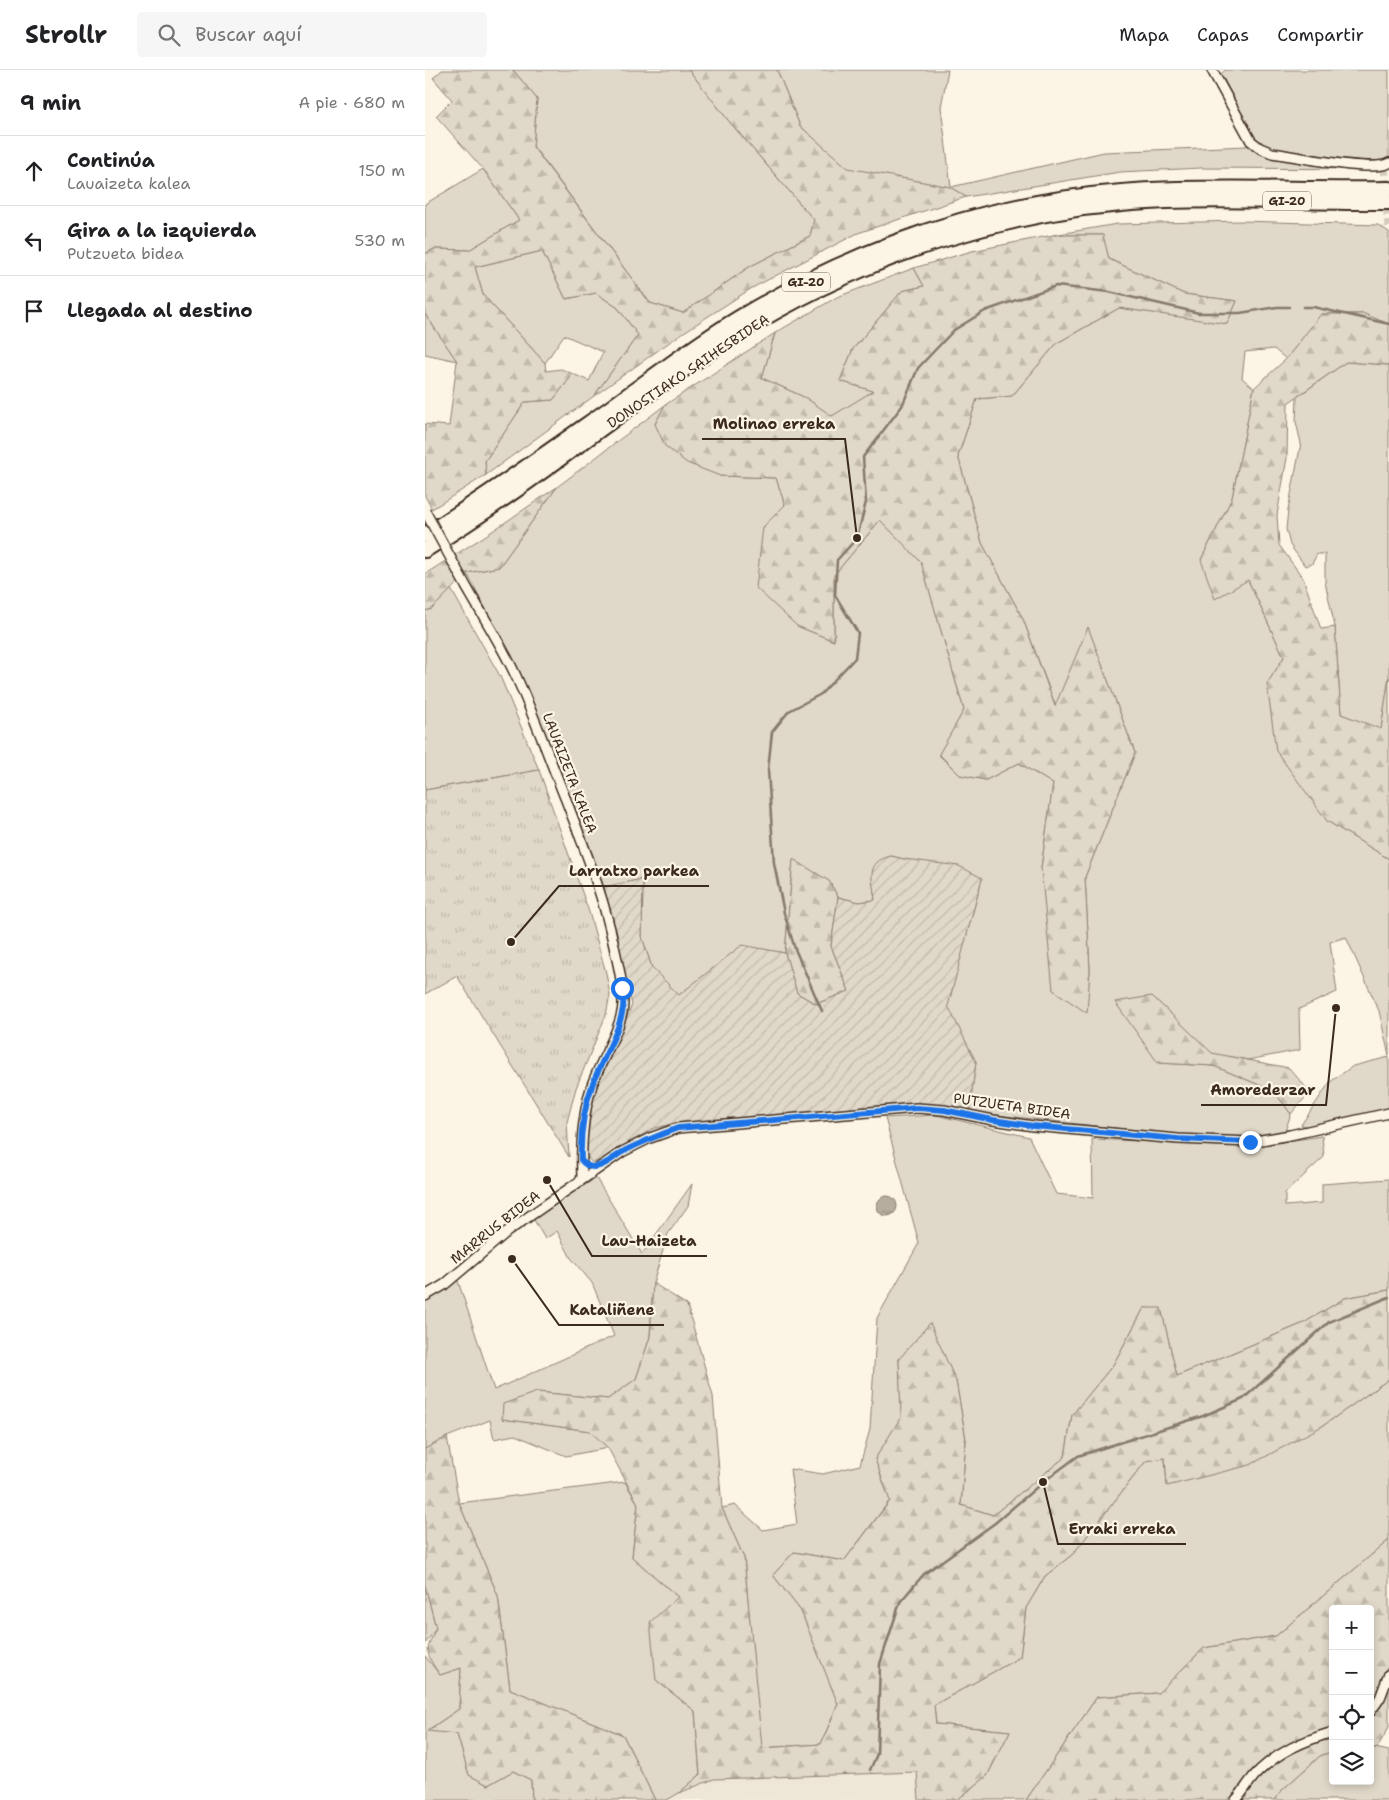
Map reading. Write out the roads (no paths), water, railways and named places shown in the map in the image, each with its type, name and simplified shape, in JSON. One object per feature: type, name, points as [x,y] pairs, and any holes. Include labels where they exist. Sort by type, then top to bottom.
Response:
[{"type":"highway","name":"DONOSTIAKO SAIHESBIDEA","points":[[425,535],[738,319],[828,271],[899,242],[1001,211],[1060,199],[1127,190],[1200,187],[1389,189]]},
{"type":"highway","name":"DONOSTIAKO SAIHESBIDEA","points":[[425,550],[491,507],[744,330],[780,309],[834,282],[903,253],[1004,223],[1062,212],[1127,204],[1200,200],[1389,202]]},
{"type":"street","points":[[1212,70],[1251,141],[1260,148],[1271,153],[1365,166],[1384,166],[1389,163]]},
{"type":"street","name":"LAUAIZETA KALEA","points":[[425,511],[514,672],[533,715],[595,877],[618,965],[623,1006],[619,1023],[590,1092],[582,1133],[582,1179]]},
{"type":"street","name":"PUTZUETA BIDEA","points":[[582,1179],[622,1152],[650,1138],[678,1128],[917,1108],[944,1110],[1033,1126],[1178,1139],[1250,1142],[1389,1113]]},
{"type":"street","points":[[581,1160],[589,1166],[603,1165]]},
{"type":"street","name":"MARRUS BIDEA","points":[[425,1296],[444,1285],[508,1231],[582,1179]]},
{"type":"street","points":[[1374,1706],[1380,1698],[1389,1674]]},
{"type":"street","points":[[1236,1800],[1267,1762],[1297,1744],[1329,1733]]},
{"type":"water","points":[[887,1196],[894,1199],[897,1206],[894,1213],[887,1216],[880,1213],[877,1206],[880,1199]]},
{"type":"waterway","points":[[822,1011],[795,949],[784,913],[774,863],[768,770],[772,732],[789,711],[821,694],[855,658],[858,633],[835,595],[837,560],[857,538],[866,502],[863,457],[902,406],[918,368],[954,330],[985,311],[1056,286],[1109,292],[1199,313],[1240,313],[1289,307]]},
{"type":"waterway","points":[[1303,307],[1313,307],[1389,324]]},
{"type":"waterway","points":[[870,1770],[877,1754],[880,1664],[900,1602],[924,1574],[995,1523],[1043,1482],[1078,1456],[1203,1416],[1243,1399],[1329,1322],[1389,1297]]},
{"type":"tunnel","points":[[1384,166],[1389,227]]},
{"type":"place","name":"Molinao erreka","points":[[857,538]]},
{"type":"place","name":"Larratxo parkea","points":[[511,942]]},
{"type":"place","name":"Amorederzar","points":[[1336,1008]]},
{"type":"place","name":"Lau-Haizeta","points":[[547,1180]]},
{"type":"place","name":"Kataliñene","points":[[512,1259]]},
{"type":"place","name":"Erraki erreka","points":[[1043,1482]]}]
